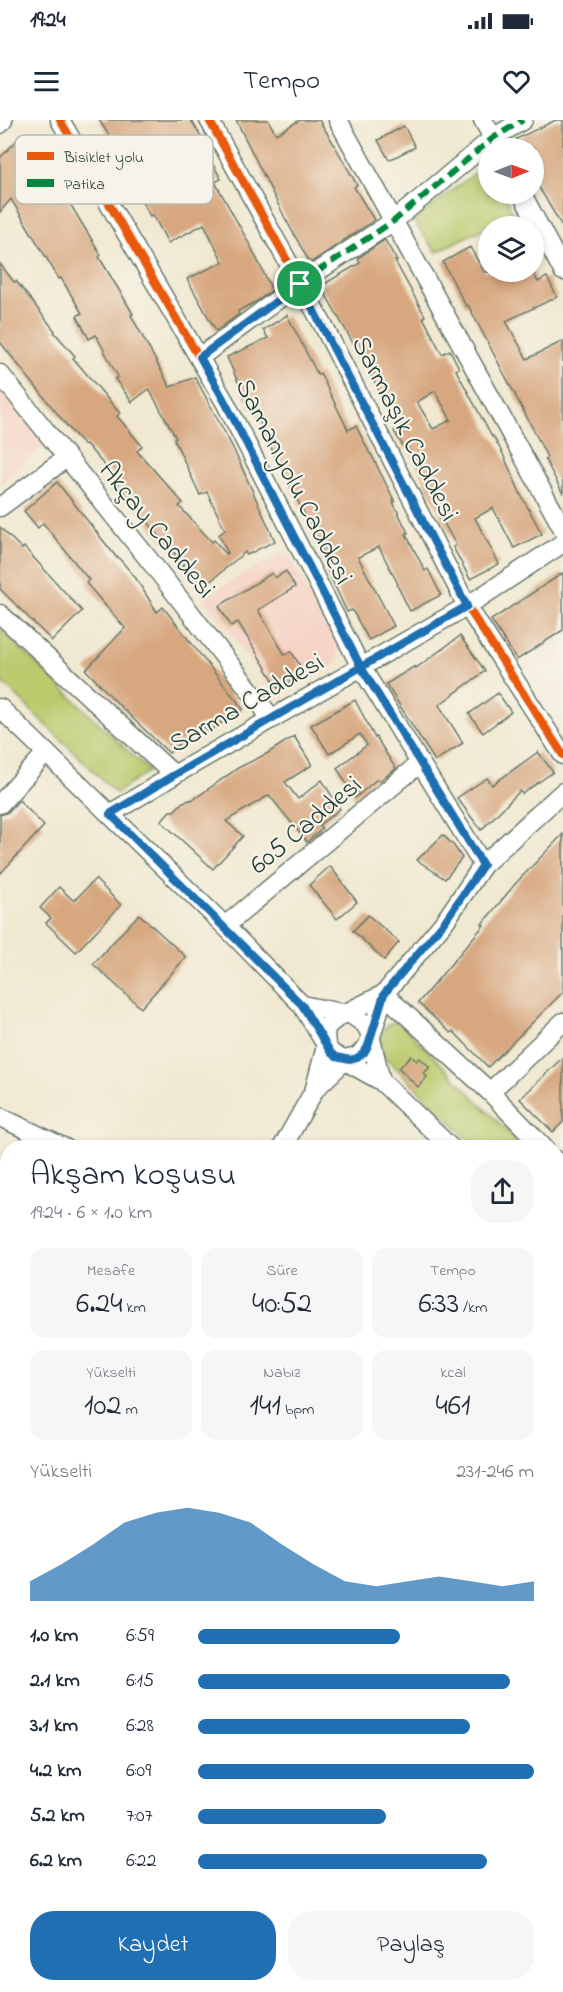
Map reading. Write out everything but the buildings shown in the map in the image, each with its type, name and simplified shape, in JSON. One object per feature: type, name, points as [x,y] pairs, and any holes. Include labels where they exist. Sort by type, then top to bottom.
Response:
[{"type":"street","points":[[0,124],[3,120]]},
{"type":"street","name":"Samanyolu Caddesi","points":[[60,120],[69,135]]},
{"type":"street","name":"Sarmaşık Caddesi","points":[[210,120],[300,284],[467,606],[563,755]]},
{"type":"street","points":[[338,120],[563,529]]},
{"type":"street","points":[[483,120],[493,138]]},
{"type":"street","points":[[502,138],[523,120]]},
{"type":"street","points":[[200,357],[300,284],[395,220],[478,157]]},
{"type":"street","name":"Samanyolu Caddesi","points":[[110,204],[225,402],[361,667],[483,865]]},
{"type":"street","points":[[527,204],[563,271]]},
{"type":"street","name":"Akçay Caddesi","points":[[0,374],[158,571],[272,719]]},
{"type":"street","points":[[0,507],[66,458]]},
{"type":"street","name":"Sarma Caddesi","points":[[110,814],[467,606],[563,543]]},
{"type":"street","points":[[0,614],[174,775]]},
{"type":"street","points":[[0,708],[225,926],[302,1005],[326,1046],[336,1057],[381,1081],[443,1140]]},
{"type":"street","points":[[0,804],[46,753]]},
{"type":"street","name":"605 Caddesi","points":[[225,926],[420,764]]},
{"type":"street","points":[[315,1089],[345,1060],[357,1058],[364,1053],[384,994],[445,921],[483,865],[563,792]]},
{"type":"street","points":[[286,1140],[315,1089],[326,1046],[327,1026],[332,1021],[384,994]]},
{"type":"street","points":[[384,994],[490,1092],[536,1140]]},
{"type":"street","points":[[302,1005],[352,1015],[365,1024],[381,1081]]},
{"type":"street","points":[[490,1092],[563,1022]]},
{"type":"street","points":[[0,1117],[48,1140]]},
{"type":"shaded area","points":[[0,389],[46,444],[0,484]]},
{"type":"shaded area","points":[[287,550],[337,647],[337,658],[333,666],[276,694],[203,598]]},
{"type":"green space","points":[[478,171],[478,204],[508,204],[513,214],[478,216],[478,231],[436,252],[413,221]]},
{"type":"green space","points":[[0,629],[149,771],[116,793],[0,680]]},
{"type":"green space","points":[[400,1023],[516,1140],[469,1140],[384,1056],[381,1036],[390,1024]]},
{"type":"marked path","points":[[200,357],[300,283],[395,220],[493,138],[523,120]]},
{"type":"cycle path","points":[[60,120],[69,135]]},
{"type":"cycle path","points":[[209,120],[323,325],[467,606],[563,755]]},
{"type":"cycle path","points":[[109,204],[225,402],[361,667],[483,865]]},
{"type":"route","points":[[300,284],[200,357],[361,667],[110,814],[302,1005],[331,1053],[336,1057],[350,1060],[364,1053],[368,1046],[384,994],[445,921],[483,865],[361,667],[467,606],[300,284]]}]
